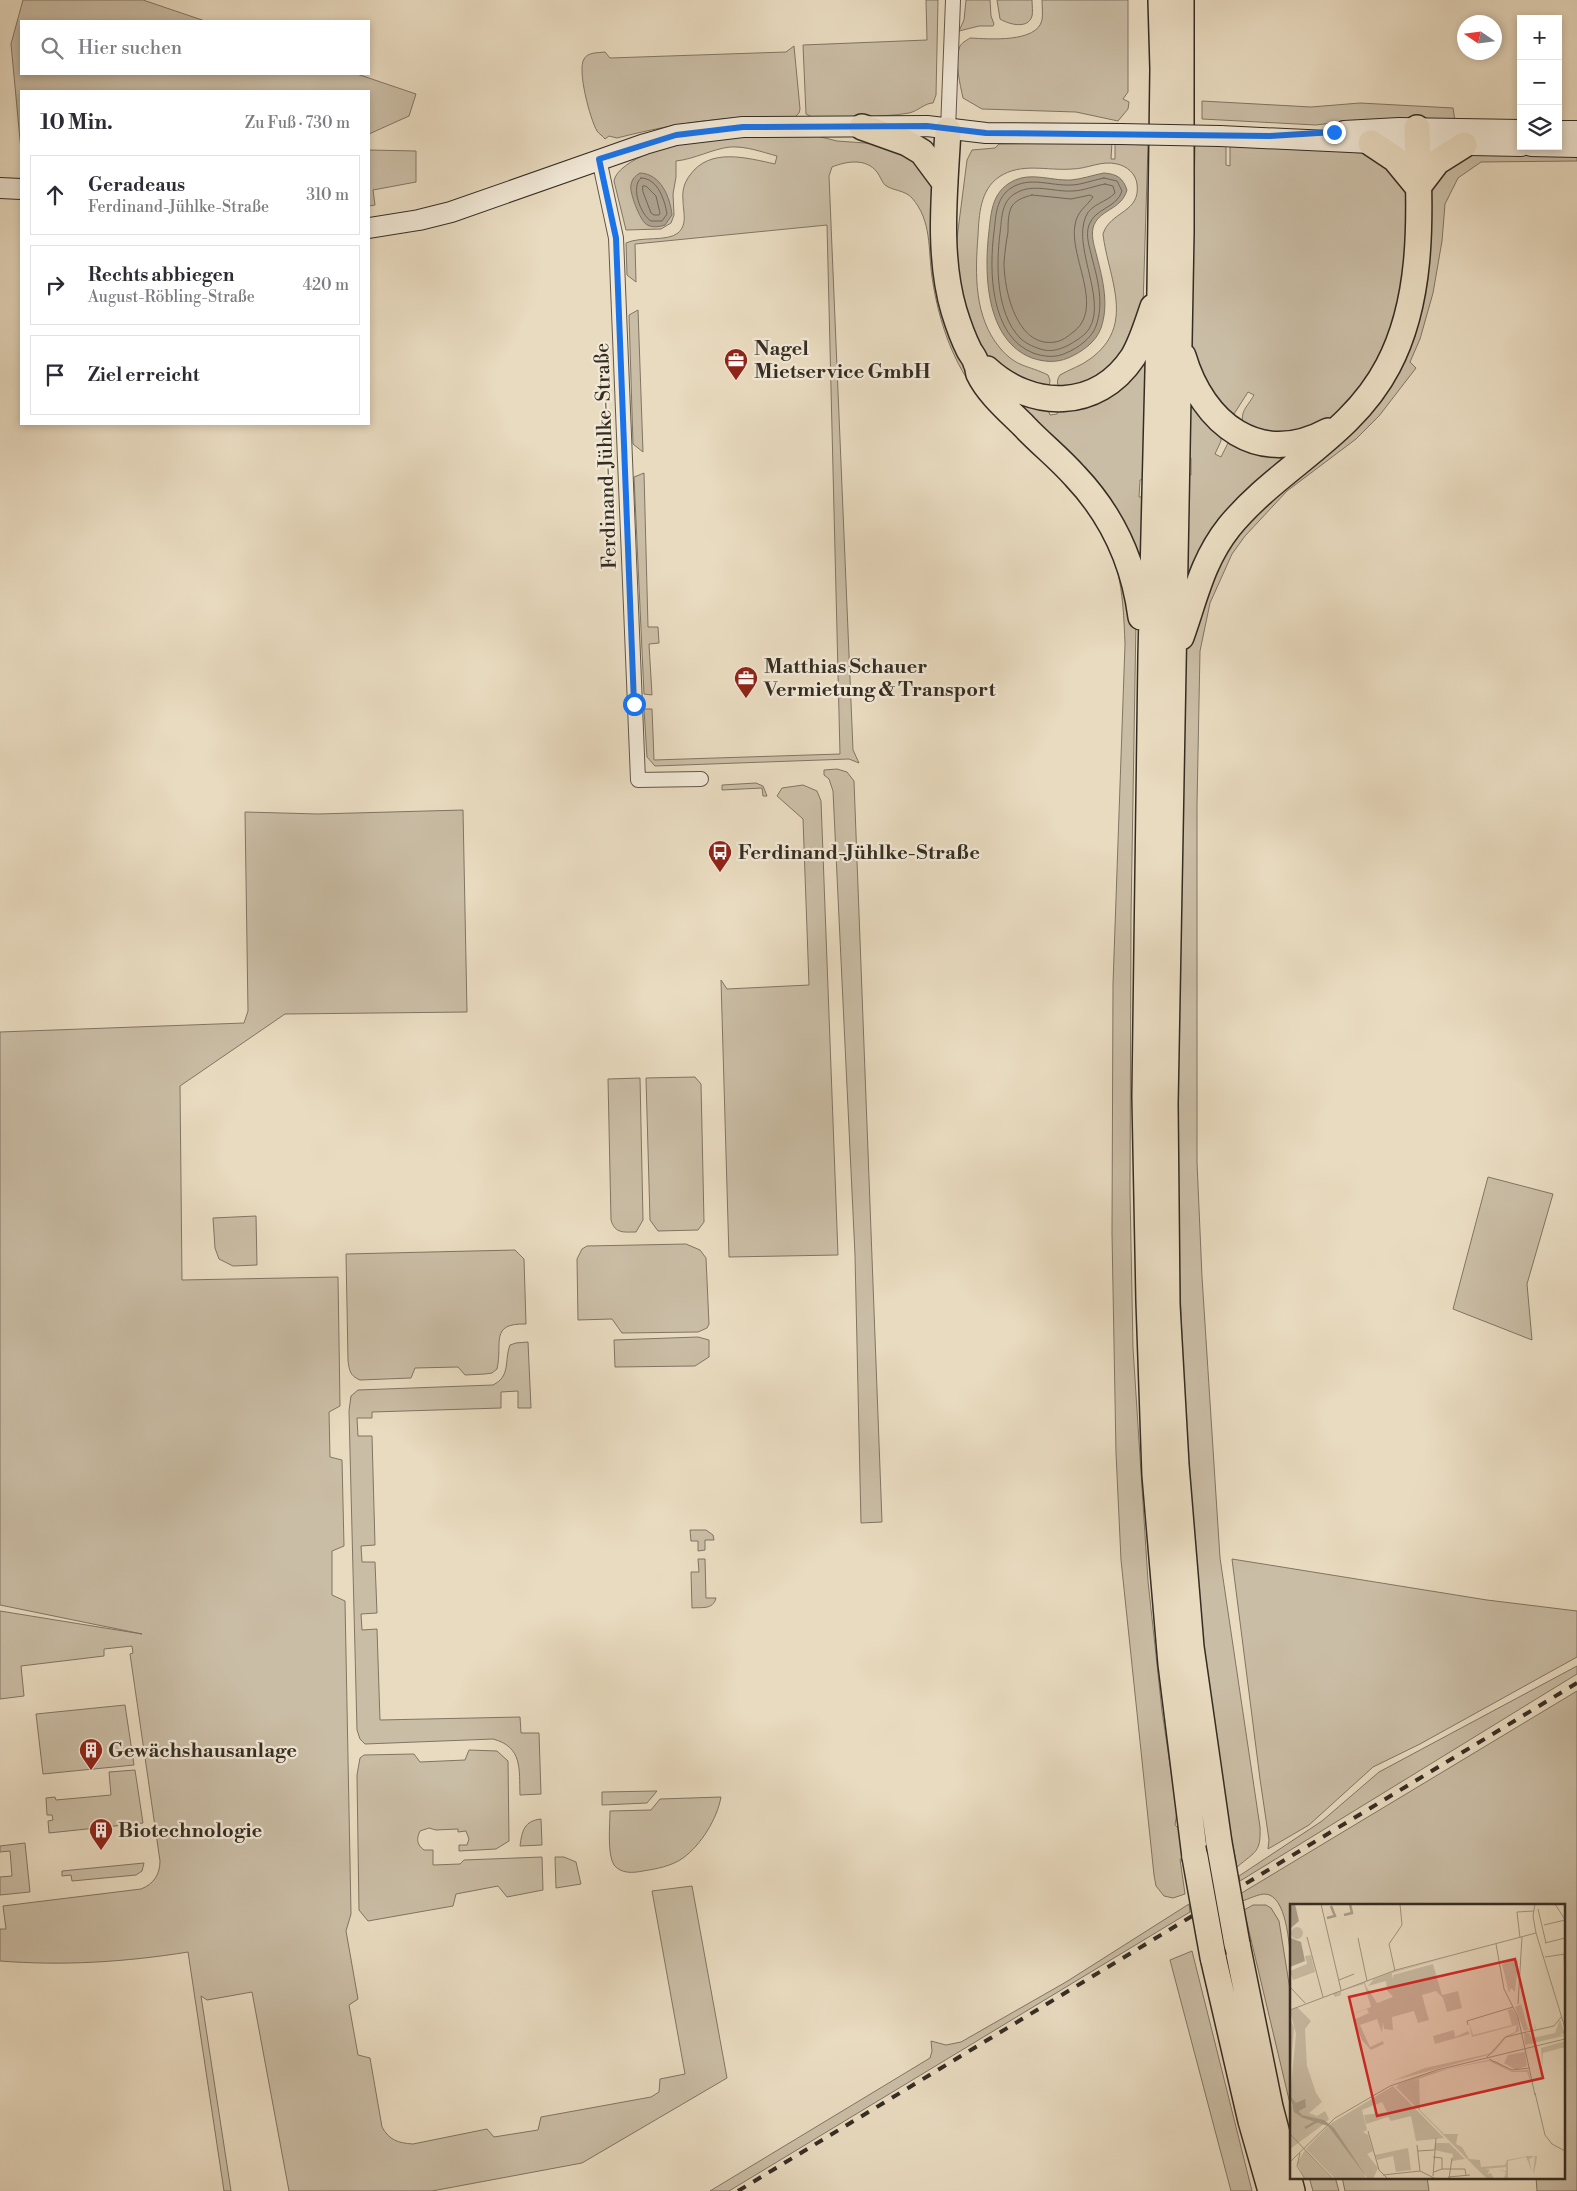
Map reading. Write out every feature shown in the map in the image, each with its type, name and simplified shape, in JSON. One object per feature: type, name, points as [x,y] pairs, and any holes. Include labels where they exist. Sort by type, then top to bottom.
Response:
[{"type":"highway","points":[[1161,0],[1163,69],[1160,291],[1167,1305],[1176,1465],[1190,1647],[1219,1842],[1237,1944],[1270,2107],[1292,2191]]},
{"type":"highway","points":[[1181,0],[1181,203],[1178,339],[1162,658],[1145,1097],[1154,1465],[1171,1664],[1195,1857],[1214,1957],[1252,2121],[1271,2191]]},
{"type":"highway","points":[[862,127],[907,143],[922,152],[945,183]]},
{"type":"highway","points":[[948,130],[945,183],[945,251],[954,310],[963,336],[976,362],[979,374],[1002,404],[1094,496],[1107,516],[1130,565],[1138,595],[1142,624],[1162,658]]},
{"type":"highway","points":[[1162,658],[1204,568],[1229,527],[1269,485],[1317,449],[1348,420],[1380,381],[1392,357],[1406,324],[1416,276],[1417,136]]},
{"type":"highway","points":[[1371,143],[1395,159],[1418,187]]},
{"type":"highway","points":[[1418,187],[1437,162],[1464,145]]},
{"type":"highway","points":[[976,362],[998,380],[1025,394],[1054,399],[1083,395],[1109,381],[1127,365],[1140,344],[1160,291]]},
{"type":"highway","points":[[1178,339],[1186,369],[1202,401],[1212,414],[1235,432],[1264,443],[1293,443],[1310,440],[1348,420]]},
{"type":"street","points":[[948,130],[953,0]]},
{"type":"street","points":[[370,228],[419,220],[451,212],[599,159],[676,135],[707,130],[743,127],[927,126],[986,133],[1270,136],[1371,143],[1417,136],[1517,130]]},
{"type":"street","points":[[1270,136],[1374,128],[1464,145],[1517,146]]},
{"type":"street","points":[[1562,131],[1577,131]]},
{"type":"street","points":[[1562,147],[1577,147]]},
{"type":"street","name":"Ferdinand-Jühlke-Straße","points":[[599,159],[616,238],[638,780],[701,779]]},
{"type":"street","points":[[0,188],[20,189]]},
{"type":"shaded area","points":[[23,0],[143,0],[202,20],[20,20],[20,75],[360,75],[416,94],[409,116],[370,134],[370,90],[20,90],[20,139],[11,44]]},
{"type":"shaded area","points":[[926,0],[938,0],[936,95],[933,103],[909,113],[886,116],[812,117],[806,114],[803,45],[927,40]]},
{"type":"shaded area","points":[[966,0],[990,0],[993,26],[979,26],[959,31],[964,20]]},
{"type":"shaded area","points":[[997,0],[1032,0],[1030,20],[1018,25],[1000,19]]},
{"type":"shaded area","points":[[1042,0],[1128,0],[1128,92],[1123,99],[1129,102],[1128,109],[1118,121],[1076,112],[982,109],[963,98],[959,80],[958,55],[963,42],[970,38],[1000,39],[1031,33],[1042,20]]},
{"type":"shaded area","points":[[794,46],[800,109],[795,117],[749,117],[706,121],[617,138],[609,136],[605,139],[594,125],[585,95],[582,73],[584,59],[590,54],[605,52],[610,58],[786,52]]},
{"type":"shaded area","points":[[1202,101],[1311,107],[1360,103],[1453,108],[1455,121],[1397,119],[1348,121],[1316,125],[1202,119]]},
{"type":"shaded area","points":[[809,134],[837,141],[893,145],[906,148],[932,180],[944,300],[1105,524],[1136,620],[1131,916],[1130,1192],[1133,1348],[1148,1581],[1162,1711],[1177,1812],[1175,1825],[1180,1830],[1184,1857],[1180,1859],[1185,1894],[1173,1898],[1164,1896],[1156,1886],[1154,1875],[1121,1560],[1116,1453],[1112,1233],[1113,984],[1125,644],[1119,578],[1114,559],[1104,537],[1077,495],[1008,428],[980,397],[968,380],[952,351],[941,320],[934,288],[928,236],[923,216],[912,198],[906,193],[885,185],[877,172],[867,164],[850,162],[838,165],[832,167],[829,176],[853,750],[859,763],[849,759],[655,766],[647,757],[644,709],[652,709],[654,760],[840,754],[827,225],[635,244],[636,282],[627,275],[626,243],[673,236],[678,233],[684,222],[684,187],[690,175],[698,166],[718,158],[730,157],[741,157],[775,164],[777,156],[748,148],[730,147],[676,161],[673,194],[674,215],[671,223],[661,229],[626,230],[614,181],[618,173],[625,166],[636,159],[662,147],[687,140],[724,136]]},
{"type":"shaded area","points":[[1112,142],[1111,159],[1115,159],[1115,142],[1120,142],[1120,144],[1148,145],[1143,306],[1139,325],[1109,375],[1061,391],[1058,383],[1060,375],[1087,361],[1104,346],[1113,331],[1116,316],[1116,300],[1103,234],[1107,226],[1134,201],[1137,194],[1137,184],[1133,174],[1124,167],[1111,163],[1078,169],[1025,168],[1007,172],[999,177],[988,189],[982,203],[978,228],[977,280],[978,295],[985,323],[991,336],[1000,348],[1012,359],[1017,363],[1048,375],[1050,380],[1049,388],[1043,393],[982,354],[961,304],[956,246],[967,160],[972,150],[995,148],[999,144]]},
{"type":"shaded area","points":[[1230,143],[1374,154],[1406,190],[1410,255],[1388,350],[1343,414],[1302,436],[1244,429],[1243,414],[1254,395],[1248,392],[1234,414],[1222,414],[1195,368],[1191,328],[1195,145],[1226,146],[1226,165],[1230,166]]},
{"type":"shaded area","points":[[370,150],[416,151],[416,182],[373,190],[375,205],[370,206]]},
{"type":"shaded area","points":[[1467,155],[1577,156],[1577,161],[1481,162],[1458,178],[1445,204],[1442,241],[1433,293],[1420,339],[1410,362],[1416,368],[1379,416],[1356,439],[1287,491],[1245,536],[1232,554],[1210,603],[1200,651],[1197,805],[1197,1162],[1202,1277],[1220,1558],[1260,1827],[1260,1842],[1256,1850],[1237,1867],[1231,1835],[1228,1836],[1205,1668],[1185,1422],[1179,1259],[1178,1113],[1186,638],[1218,551],[1376,398],[1434,175]]},
{"type":"shaded area","points":[[638,310],[643,452],[633,444],[629,315]]},
{"type":"shaded area","points":[[1147,345],[1144,479],[1140,480],[1139,497],[1144,497],[1142,580],[1001,388],[1048,410],[1050,415],[1057,414],[1059,407]]},
{"type":"shaded area","points":[[1190,391],[1221,429],[1221,441],[1215,454],[1221,457],[1228,443],[1236,440],[1301,447],[1187,594],[1187,475],[1191,475],[1191,458],[1188,458]]},
{"type":"shaded area","points":[[644,473],[648,627],[658,627],[659,643],[649,644],[652,695],[644,694],[634,477]]},
{"type":"shaded area","points":[[837,769],[847,772],[854,781],[882,1522],[861,1523],[855,1255],[833,791],[829,779],[824,775],[824,770]]},
{"type":"shaded area","points":[[756,783],[763,786],[767,796],[763,796],[762,788],[722,790],[722,785]]},
{"type":"shaded area","points":[[803,785],[817,791],[821,801],[838,1255],[729,1257],[721,980],[727,989],[809,985],[803,819],[777,796],[782,788]]},
{"type":"shaded area","points":[[463,810],[467,1012],[285,1014],[180,1086],[182,1280],[338,1277],[340,1406],[329,1412],[330,1457],[342,1460],[344,1546],[332,1551],[332,1595],[345,1601],[351,1914],[346,1931],[358,1999],[349,2005],[358,2055],[370,2058],[382,2127],[394,2140],[413,2144],[487,2129],[494,2137],[538,2130],[541,2117],[651,2097],[659,2092],[660,2079],[685,2074],[652,1891],[692,1886],[727,2078],[582,2163],[432,2191],[289,2191],[252,1992],[207,2000],[201,1996],[231,2191],[224,2191],[188,1952],[94,1962],[0,1961],[0,1929],[6,1929],[3,1906],[141,1889],[155,1878],[159,1870],[160,1861],[130,1654],[133,1653],[132,1646],[104,1649],[104,1656],[21,1666],[24,1696],[0,1699],[0,1611],[142,1634],[0,1605],[0,1032],[244,1023],[248,1011],[245,812],[318,814]]},
{"type":"shaded area","points":[[695,1077],[701,1084],[704,1222],[698,1230],[658,1231],[650,1220],[646,1078]]},
{"type":"shaded area","points":[[640,1078],[643,1220],[636,1232],[624,1232],[615,1228],[611,1220],[608,1079]]},
{"type":"shaded area","points":[[1488,1177],[1553,1194],[1527,1284],[1532,1340],[1453,1309]]},
{"type":"shaded area","points":[[256,1216],[257,1265],[233,1266],[219,1259],[215,1248],[213,1218]]},
{"type":"shaded area","points":[[686,1244],[700,1250],[706,1258],[709,1324],[707,1328],[698,1332],[622,1333],[612,1319],[578,1320],[577,1259],[582,1249],[587,1246]]},
{"type":"shaded area","points":[[515,1250],[524,1259],[526,1324],[507,1327],[502,1331],[497,1369],[492,1373],[465,1375],[458,1367],[415,1368],[411,1378],[360,1380],[352,1375],[348,1360],[346,1254]]},
{"type":"shaded area","points":[[698,1337],[709,1340],[709,1357],[695,1366],[615,1367],[614,1340]]},
{"type":"shaded area","points":[[528,1342],[531,1408],[518,1408],[518,1391],[501,1392],[501,1408],[372,1412],[372,1418],[357,1418],[358,1436],[372,1436],[375,1545],[361,1546],[362,1562],[375,1562],[377,1613],[361,1614],[362,1630],[377,1629],[380,1720],[520,1717],[521,1733],[539,1733],[541,1794],[520,1795],[519,1768],[514,1753],[510,1747],[493,1739],[365,1744],[360,1739],[357,1730],[349,1411],[351,1396],[358,1390],[493,1385],[505,1373],[510,1345]]},
{"type":"shaded area","points":[[690,1530],[706,1530],[713,1535],[714,1540],[705,1540],[705,1550],[698,1551],[698,1541],[691,1541]]},
{"type":"shaded area","points":[[698,1559],[705,1559],[706,1598],[716,1598],[715,1602],[710,1606],[692,1608],[691,1572],[699,1572]]},
{"type":"shaded area","points":[[1232,1559],[1487,1600],[1577,1611],[1577,1657],[1420,1744],[1373,1767],[1309,1825],[1268,1849],[1269,1840]]},
{"type":"shaded area","points":[[1577,1666],[1577,1674],[1240,1881],[1239,1876],[1322,1821],[1379,1772]]},
{"type":"shaded area","points":[[1577,1691],[1577,2191],[1537,2191],[1536,2178],[1564,2178],[1564,1904],[1290,1904],[1290,1952],[1286,1922],[1278,1903],[1272,1897],[1265,1894],[1242,1901],[1240,1894]]},
{"type":"shaded area","points":[[125,1705],[134,1765],[43,1774],[36,1714]]},
{"type":"shaded area","points":[[469,1750],[497,1751],[508,1761],[509,1841],[496,1849],[459,1851],[459,1845],[467,1845],[469,1839],[466,1831],[458,1832],[458,1829],[436,1830],[429,1828],[420,1831],[418,1837],[419,1844],[424,1850],[433,1850],[433,1865],[460,1864],[464,1860],[542,1857],[543,1890],[507,1897],[498,1886],[456,1894],[453,1906],[368,1921],[359,1910],[357,1775],[360,1758],[364,1755],[414,1754],[420,1762],[465,1760]]},
{"type":"shaded area","points":[[135,1770],[143,1823],[49,1833],[48,1821],[53,1820],[52,1815],[47,1815],[46,1798],[55,1797],[56,1800],[111,1795],[109,1772]]},
{"type":"shaded area","points":[[657,1791],[647,1803],[602,1805],[602,1792]]},
{"type":"shaded area","points":[[721,1797],[712,1823],[702,1839],[690,1853],[679,1861],[664,1867],[635,1872],[620,1870],[614,1865],[610,1854],[610,1811],[651,1810],[660,1799]]},
{"type":"shaded area","points":[[541,1819],[542,1845],[520,1846],[527,1824]]},
{"type":"shaded area","points":[[25,1843],[30,1892],[0,1895],[0,1877],[12,1876],[10,1851],[0,1852],[0,1846]]},
{"type":"shaded area","points":[[555,1857],[564,1857],[576,1862],[581,1884],[556,1888]]},
{"type":"shaded area","points":[[144,1863],[142,1871],[136,1875],[72,1881],[71,1875],[62,1876],[62,1871]]},
{"type":"shaded area","points":[[1189,1904],[1190,1912],[729,2191],[710,2191],[930,2058],[932,2051],[931,2041],[946,2045],[961,2042],[1066,1982]]},
{"type":"shaded area","points":[[1253,1905],[1266,1905],[1271,1908],[1279,1921],[1290,1990],[1290,2104],[1244,1910]]},
{"type":"shaded area","points":[[1192,1951],[1252,2191],[1231,2191],[1170,1960]]},
{"type":"shaded area","points":[[1309,2178],[1335,2178],[1339,2191],[1313,2191]]},
{"type":"shaded area","points":[[1342,2178],[1427,2178],[1429,2191],[1345,2191]]},
{"type":"water","points":[[640,173],[654,177],[667,194],[672,215],[665,225],[650,226],[638,212],[633,199],[631,183]]},
{"type":"water","points":[[1104,173],[1119,177],[1124,182],[1127,190],[1120,202],[1104,213],[1093,228],[1092,235],[1105,301],[1101,328],[1096,338],[1088,346],[1068,358],[1050,361],[1032,358],[1016,349],[1005,336],[996,321],[991,303],[988,284],[987,247],[995,199],[1008,184],[1023,178],[1039,177],[1071,180]]},
{"type":"railway","points":[[738,2191],[1577,1683]]},
{"type":"place","name":"Nagel Mietservice GmbH","points":[[736,381]]},
{"type":"place","name":"Matthias Schauer Vermietung & Transport","points":[[746,699]]},
{"type":"place","name":"Ferdinand-Jühlke-Straße","points":[[720,873]]},
{"type":"place","name":"Gewächshausanlage","points":[[91,1771]]},
{"type":"place","name":"Biotechnologie","points":[[101,1851]]},
{"type":"route","points":[[634,704],[620,300],[614,223],[599,159],[676,135],[743,127],[927,126],[986,133],[1270,136],[1334,132]]}]
